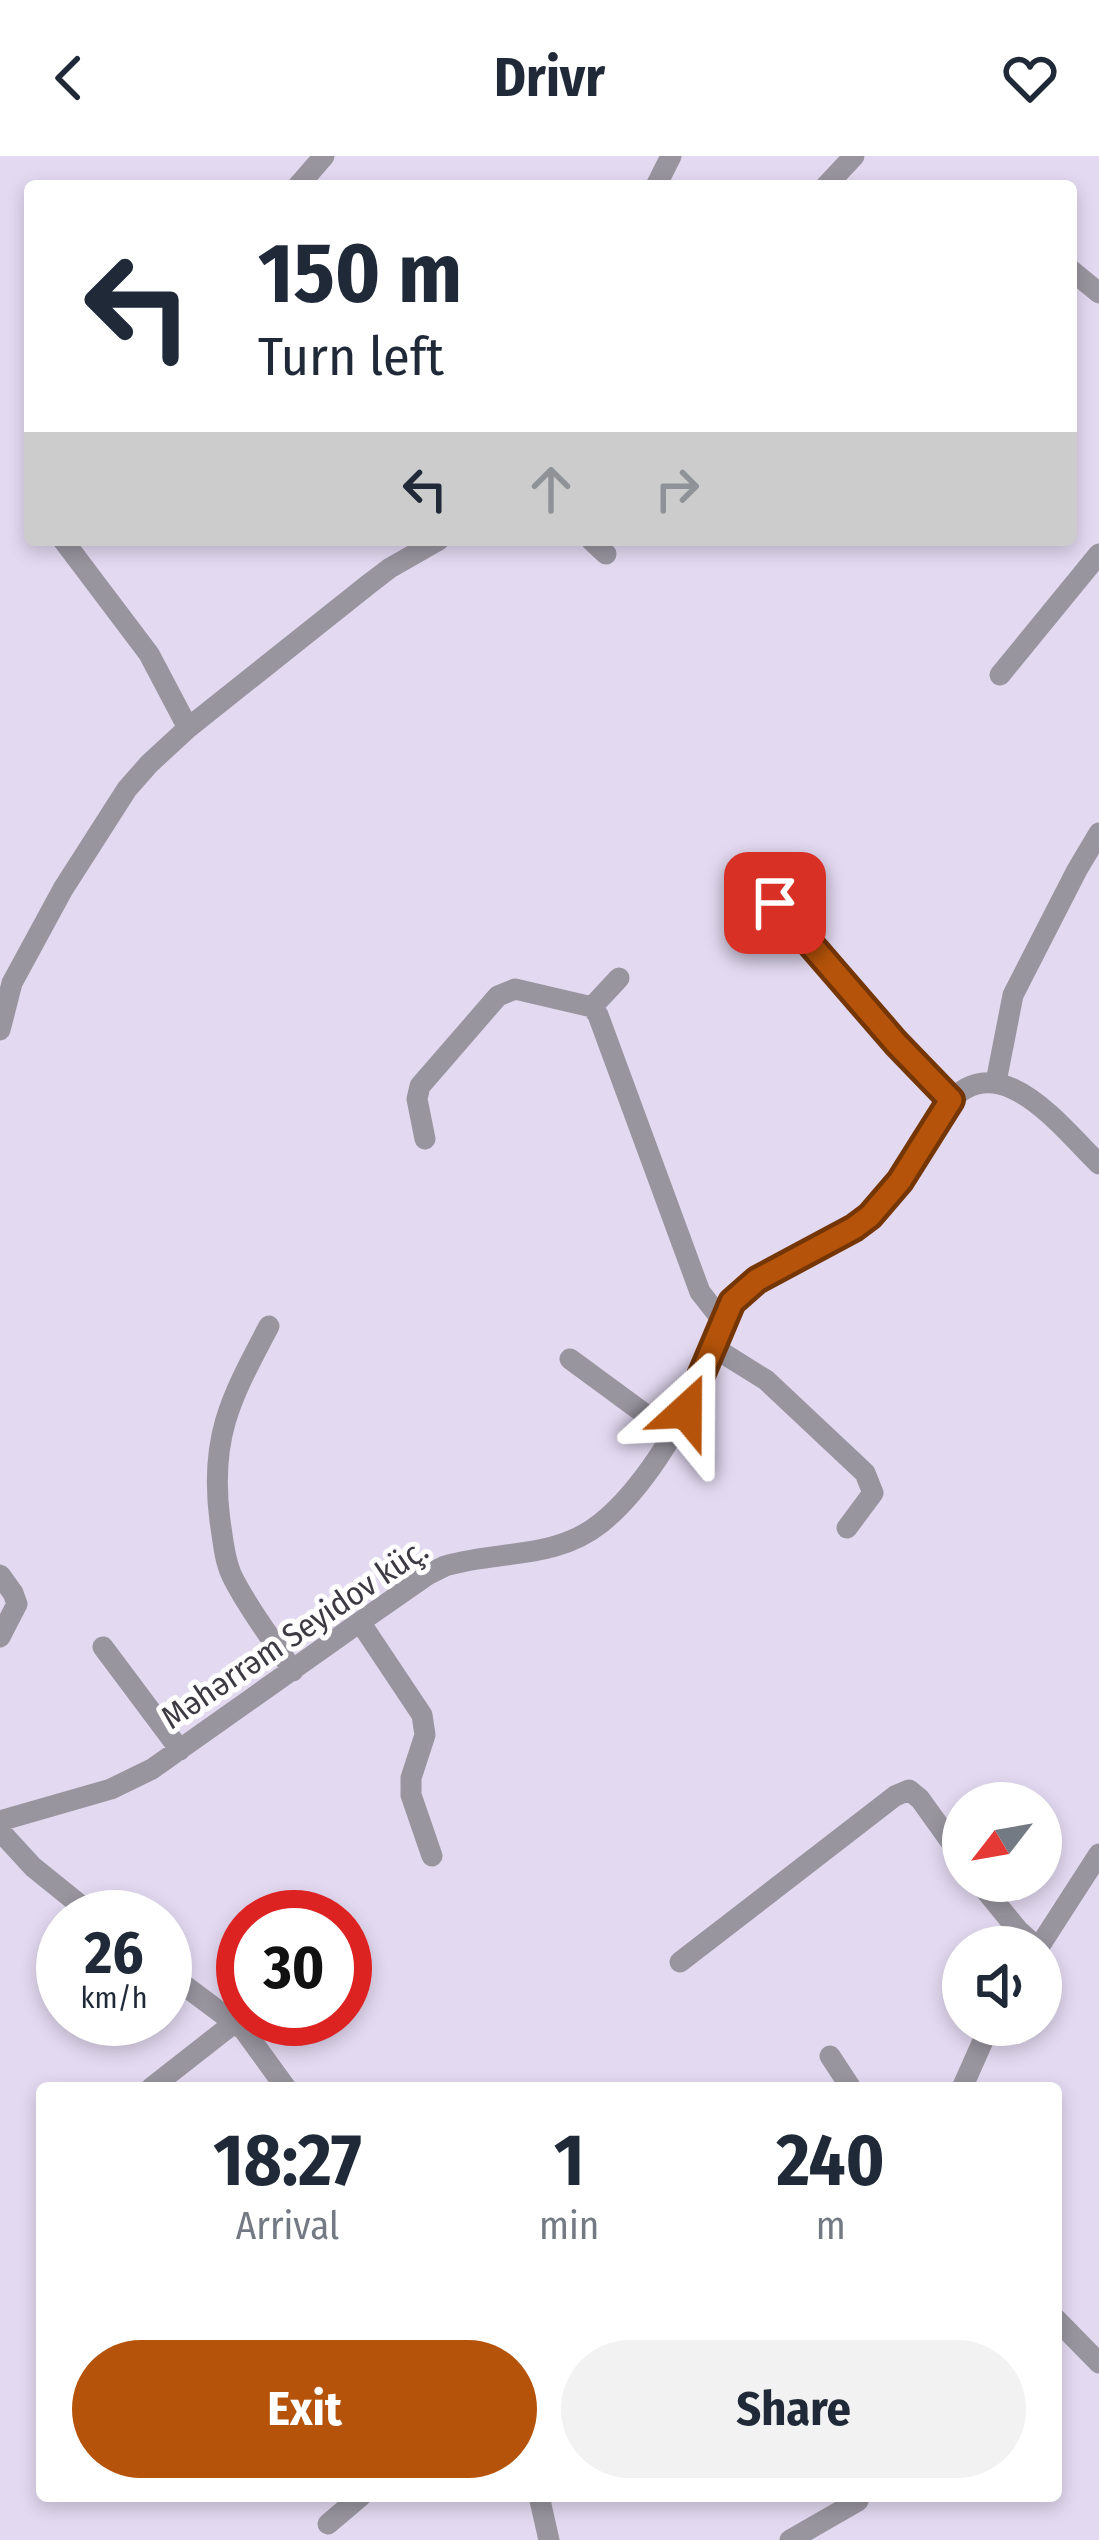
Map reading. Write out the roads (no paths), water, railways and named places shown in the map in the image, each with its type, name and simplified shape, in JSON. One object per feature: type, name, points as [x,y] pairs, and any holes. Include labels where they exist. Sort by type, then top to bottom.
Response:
[{"type":"street","points":[[303,180],[324,156]]},
{"type":"street","points":[[832,180],[854,156]]},
{"type":"street","points":[[68,546],[149,654],[188,728]]},
{"type":"street","points":[[0,1030],[12,982],[96,834],[149,764],[369,584],[429,546]]},
{"type":"street","points":[[1000,675],[1099,554]]},
{"type":"street","points":[[996,1082],[1012,995],[1099,833]]},
{"type":"street","points":[[775,903],[951,1100],[980,1083],[996,1082],[1016,1089],[1037,1103],[1099,1164]]},
{"type":"street","points":[[592,1007],[620,978]]},
{"type":"street","points":[[425,1139],[416,1099],[420,1086],[498,997],[514,989],[592,1007],[700,1292],[722,1320]]},
{"type":"street","name":"Məhərrəm Seyidov küç.","points":[[0,1820],[110,1789],[152,1769],[445,1566],[554,1548],[585,1534],[620,1505],[672,1434],[732,1302],[757,1280],[870,1216],[900,1181],[951,1100]]},
{"type":"street","points":[[269,1325],[235,1390],[218,1443],[218,1502],[231,1573],[293,1671]]},
{"type":"street","points":[[713,1347],[766,1380],[865,1473],[873,1493],[847,1528]]},
{"type":"street","points":[[570,1359],[672,1434]]},
{"type":"street","points":[[0,1575],[17,1604],[0,1637]]},
{"type":"street","points":[[360,1622],[422,1715],[425,1735],[411,1778],[411,1796],[433,1856]]},
{"type":"street","points":[[103,1647],[180,1750]]},
{"type":"street","points":[[680,1962],[895,1796],[909,1790],[942,1830]]},
{"type":"street","points":[[0,1832],[62,1890]]},
{"type":"street","points":[[1052,1926],[1099,1854]]},
{"type":"street","points":[[995,1902],[1015,1926]]},
{"type":"street","points":[[192,1991],[216,2009]]},
{"type":"street","points":[[159,2082],[216,2037]]},
{"type":"street","points":[[256,2046],[282,2082]]},
{"type":"street","points":[[965,2082],[981,2046]]},
{"type":"street","points":[[830,2056],[847,2082]]},
{"type":"street","points":[[1062,2325],[1099,2363]]},
{"type":"street","points":[[328,2524],[354,2502]]},
{"type":"street","points":[[545,2502],[548,2540]]},
{"type":"street","points":[[790,2540],[855,2502]]}]
